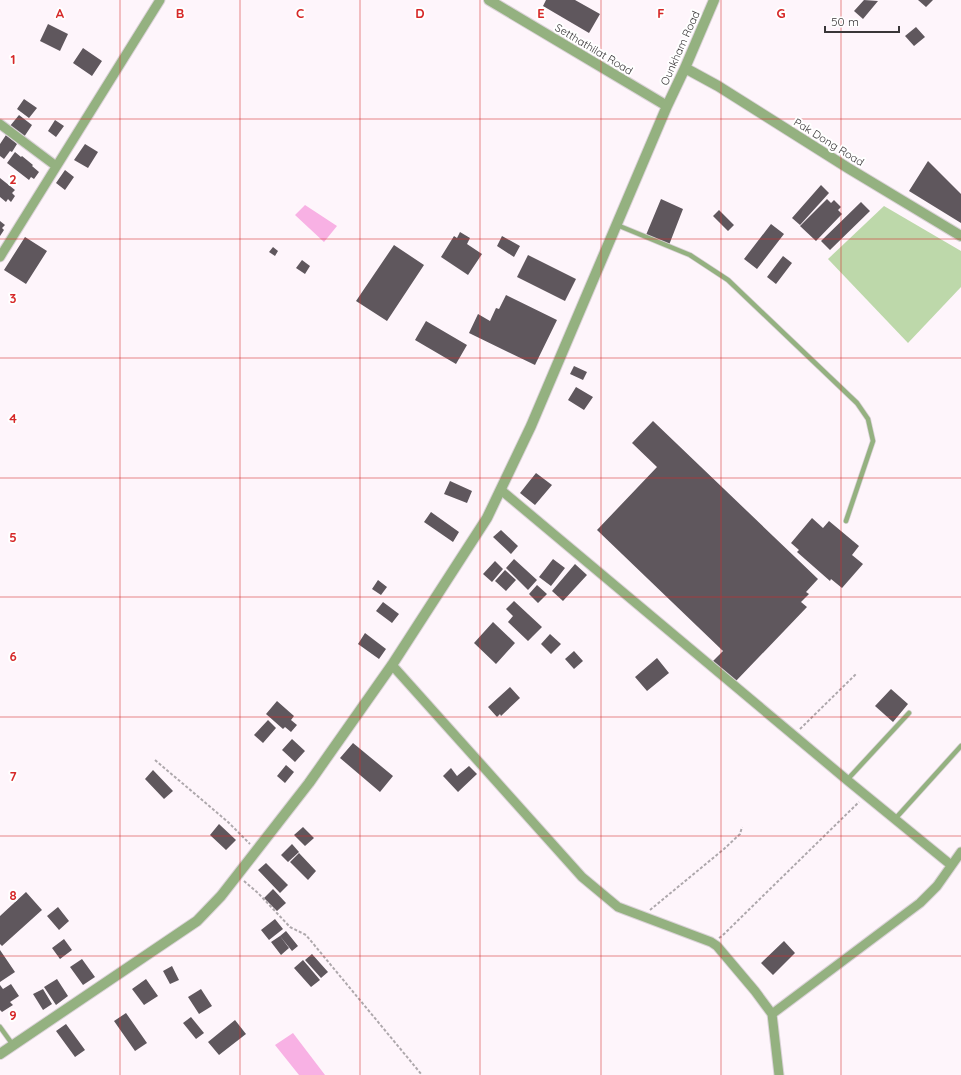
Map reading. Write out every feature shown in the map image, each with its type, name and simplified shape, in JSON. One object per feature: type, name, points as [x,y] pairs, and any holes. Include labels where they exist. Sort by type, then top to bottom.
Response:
[{"type":"street","points":[[0,257],[160,0]]},
{"type":"street","name":"Setthathilat Road","points":[[489,0],[667,106]]},
{"type":"street","name":"Ounkham Road","points":[[0,1054],[197,921],[221,896],[309,783],[392,665],[487,518],[501,490],[531,426],[667,106],[714,0]]},
{"type":"street","name":"Pak Dong Road","points":[[685,68],[718,86],[848,168],[961,236]]},
{"type":"street","points":[[0,124],[56,166]]},
{"type":"street","points":[[501,490],[794,736],[951,865]]},
{"type":"street","points":[[392,665],[582,877],[618,907],[711,942],[717,946],[772,1014],[779,1075]]},
{"type":"street","points":[[772,1014],[920,903],[944,878],[951,865],[961,852]]},
{"type":"lane","points":[[617,224],[690,255],[728,280],[857,403],[868,419],[873,441],[846,521]]},
{"type":"lane","points":[[847,780],[909,713]]},
{"type":"lane","points":[[895,819],[961,746]]},
{"type":"lane","points":[[0,1027],[13,1045]]},
{"type":"path","points":[[794,736],[856,674]]},
{"type":"path","points":[[155,760],[228,822],[257,850]]},
{"type":"path","points":[[711,942],[722,936],[866,795]]},
{"type":"path","points":[[644,916],[724,849],[740,834],[742,827]]},
{"type":"path","points":[[237,875],[258,893],[290,927],[306,935],[422,1075]]},
{"type":"green space","points":[[884,206],[961,251],[961,287],[908,343],[828,259]]},
{"type":"shaded area","points":[[305,205],[337,226],[324,242],[295,215]]},
{"type":"shaded area","points":[[293,1033],[325,1075],[299,1075],[275,1045]]},
{"type":"building","points":[[546,0],[575,0],[600,14],[589,33],[543,6]]},
{"type":"building","points":[[864,0],[878,1],[863,19],[854,11]]},
{"type":"building","points":[[918,0],[933,0],[926,7]]},
{"type":"building","points":[[48,24],[68,34],[60,51],[40,41]]},
{"type":"building","points":[[916,27],[925,37],[914,46],[905,36]]},
{"type":"building","points":[[83,48],[102,61],[92,76],[73,63]]},
{"type":"building","points":[[24,99],[37,108],[29,118],[17,109]]},
{"type":"building","points":[[19,115],[32,125],[24,137],[10,126]]},
{"type":"building","points":[[55,120],[64,126],[56,137],[48,131]]},
{"type":"building","points":[[6,135],[17,144],[12,152],[10,151],[4,159],[0,156],[0,144]]},
{"type":"building","points":[[85,144],[98,152],[88,168],[74,160]]},
{"type":"building","points":[[15,152],[33,165],[32,166],[39,172],[34,179],[31,177],[29,180],[7,163]]},
{"type":"building","points":[[928,161],[961,194],[961,223],[909,191]]},
{"type":"building","points":[[65,170],[74,177],[65,190],[56,183]]},
{"type":"building","points":[[0,178],[15,190],[12,193],[15,196],[11,202],[8,199],[6,202],[0,197]]},
{"type":"building","points":[[821,185],[829,193],[800,225],[792,218]]},
{"type":"building","points":[[661,199],[683,209],[669,245],[646,235]]},
{"type":"building","points":[[827,199],[831,203],[834,200],[841,207],[838,210],[842,214],[816,241],[800,226]]},
{"type":"building","points":[[861,202],[870,211],[830,250],[821,241]]},
{"type":"building","points":[[719,210],[734,225],[728,231],[713,216]]},
{"type":"building","points":[[0,221],[5,225],[2,228],[4,230],[0,236]]},
{"type":"building","points":[[771,224],[784,234],[757,269],[744,259]]},
{"type":"building","points":[[460,232],[470,238],[467,244],[482,254],[468,275],[441,257],[454,236],[457,238]]},
{"type":"building","points":[[502,236],[520,246],[514,257],[497,246]]},
{"type":"building","points":[[25,237],[47,251],[26,284],[4,270]]},
{"type":"building","points":[[394,245],[424,265],[387,321],[356,301]]},
{"type":"building","points":[[273,247],[278,251],[275,256],[269,252]]},
{"type":"building","points":[[528,255],[576,279],[565,301],[517,277]]},
{"type":"building","points":[[783,256],[792,263],[776,284],[767,277]]},
{"type":"building","points":[[302,260],[310,266],[305,274],[296,268]]},
{"type":"building","points":[[506,295],[557,320],[535,365],[469,333],[478,314],[490,321],[496,308],[499,309]]},
{"type":"building","points":[[426,321],[467,345],[456,364],[415,340]]},
{"type":"building","points":[[574,366],[587,372],[583,380],[570,374]]},
{"type":"building","points":[[576,387],[593,397],[584,410],[568,400]]},
{"type":"building","points":[[653,421],[818,579],[806,592],[809,594],[801,602],[807,607],[735,682],[712,662],[723,651],[597,530],[657,467],[632,443]]},
{"type":"building","points":[[536,473],[552,485],[535,505],[520,493]]},
{"type":"building","points":[[450,481],[472,491],[467,503],[444,494]]},
{"type":"building","points":[[431,512],[459,532],[453,542],[424,522]]},
{"type":"building","points":[[812,518],[823,528],[829,521],[859,546],[852,555],[863,564],[842,588],[831,579],[830,581],[797,552],[799,550],[791,543]]},
{"type":"building","points":[[501,530],[518,546],[511,554],[493,537]]},
{"type":"building","points":[[514,559],[537,580],[528,590],[506,568]]},
{"type":"building","points":[[553,559],[565,568],[551,586],[539,577]]},
{"type":"building","points":[[495,561],[503,569],[492,582],[483,574]]},
{"type":"building","points":[[575,564],[587,575],[563,601],[552,591]]},
{"type":"building","points":[[505,570],[516,580],[506,591],[495,581]]},
{"type":"building","points":[[378,580],[387,587],[381,595],[372,589]]},
{"type":"building","points":[[537,585],[547,594],[538,603],[529,594]]},
{"type":"building","points":[[514,601],[542,627],[528,641],[508,622],[513,616],[506,609]]},
{"type":"building","points":[[383,602],[399,614],[392,623],[376,611]]},
{"type":"building","points":[[493,622],[515,643],[496,664],[474,643]]},
{"type":"building","points":[[365,633],[386,649],[379,659],[358,644]]},
{"type":"building","points":[[550,634],[561,644],[551,654],[541,644]]},
{"type":"building","points":[[574,651],[583,661],[574,669],[565,659]]},
{"type":"building","points":[[657,658],[669,673],[647,691],[635,677]]},
{"type":"building","points":[[510,687],[520,698],[501,716],[500,714],[497,717],[488,707]]},
{"type":"building","points":[[891,689],[908,704],[893,722],[875,706]]},
{"type":"building","points":[[277,701],[294,716],[291,720],[297,725],[291,732],[285,727],[283,729],[266,714]]},
{"type":"building","points":[[268,720],[276,728],[263,743],[254,735]]},
{"type":"building","points":[[292,739],[305,751],[295,762],[282,750]]},
{"type":"building","points":[[353,743],[393,776],[380,792],[340,758]]},
{"type":"building","points":[[286,765],[294,772],[285,783],[277,776]]},
{"type":"building","points":[[469,766],[477,774],[458,792],[443,776],[451,768],[457,776]]},
{"type":"building","points":[[153,770],[173,791],[164,799],[145,779]]},
{"type":"building","points":[[219,824],[236,840],[226,850],[210,835]]},
{"type":"building","points":[[303,827],[314,838],[305,846],[294,835]]},
{"type":"building","points":[[292,844],[299,852],[288,862],[281,855]]},
{"type":"building","points":[[299,853],[316,871],[308,880],[290,862]]},
{"type":"building","points":[[266,863],[288,885],[280,893],[258,870]]},
{"type":"building","points":[[273,889],[286,903],[277,911],[264,898]]},
{"type":"building","points":[[26,892],[42,910],[2,946],[0,944],[0,916]]},
{"type":"building","points":[[58,907],[69,921],[59,930],[47,916]]},
{"type":"building","points":[[275,919],[283,929],[269,940],[261,930]]},
{"type":"building","points":[[286,931],[298,946],[292,951],[280,936]]},
{"type":"building","points":[[280,936],[289,948],[281,955],[271,942]]},
{"type":"building","points":[[64,939],[72,950],[60,959],[52,948]]},
{"type":"building","points":[[784,941],[795,953],[773,975],[761,963]]},
{"type":"building","points":[[0,950],[15,972],[0,982]]},
{"type":"building","points":[[312,954],[328,972],[321,978],[305,960]]},
{"type":"building","points":[[82,959],[95,977],[83,985],[70,967]]},
{"type":"building","points":[[303,960],[320,980],[311,987],[294,968]]},
{"type":"building","points":[[172,966],[179,980],[170,984],[163,971]]},
{"type":"building","points":[[57,979],[68,996],[56,1005],[44,987]]},
{"type":"building","points":[[146,979],[158,996],[144,1005],[132,989]]},
{"type":"building","points":[[11,984],[19,996],[10,1002],[13,1005],[2,1012],[0,1010],[0,985],[3,989]]},
{"type":"building","points":[[43,989],[52,1004],[43,1010],[33,994]]},
{"type":"building","points":[[201,989],[212,1006],[199,1014],[188,997]]},
{"type":"building","points":[[126,1013],[147,1043],[135,1051],[114,1021]]},
{"type":"building","points":[[191,1017],[204,1033],[196,1039],[183,1023]]},
{"type":"building","points":[[235,1020],[246,1034],[219,1055],[208,1042]]},
{"type":"building","points":[[66,1024],[85,1050],[75,1057],[56,1031]]}]
